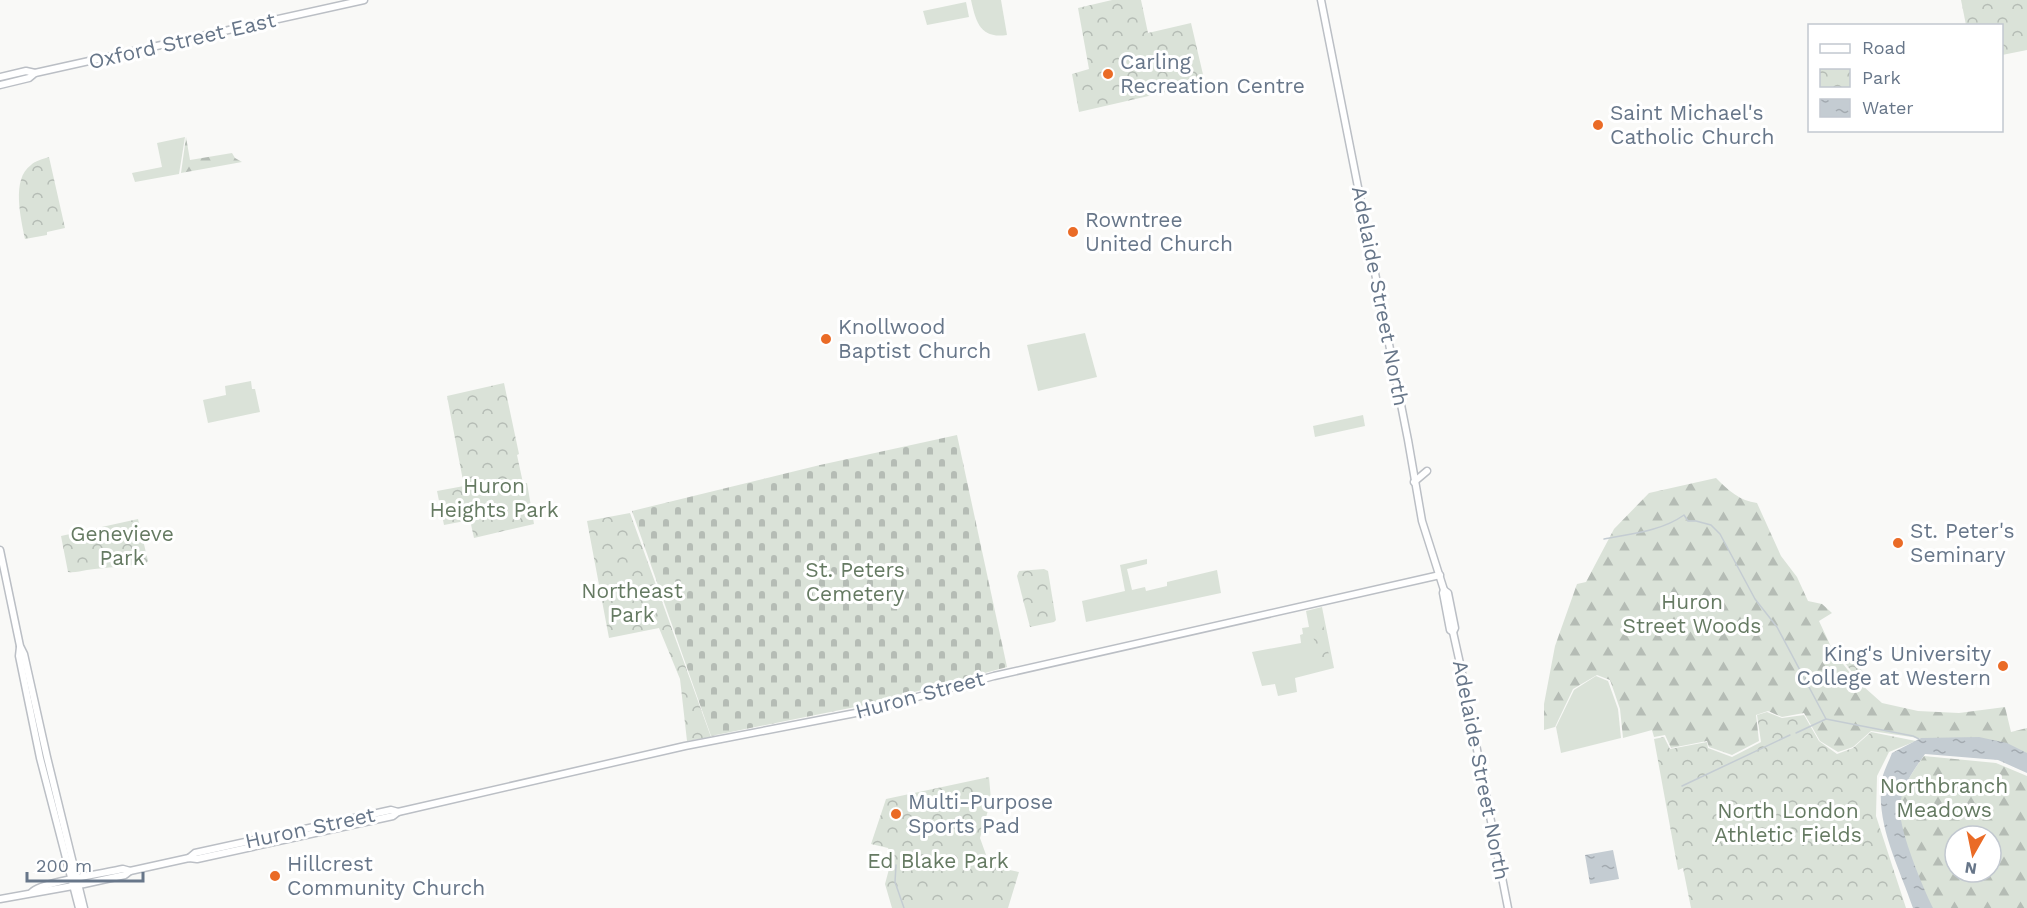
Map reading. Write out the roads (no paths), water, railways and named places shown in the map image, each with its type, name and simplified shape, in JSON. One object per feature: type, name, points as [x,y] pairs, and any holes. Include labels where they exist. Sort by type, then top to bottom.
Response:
[{"type":"main road","name":"Oxford Street East","points":[[0,77],[26,71],[35,73],[364,0]]},
{"type":"main road","name":"Adelaide Street North","points":[[1321,0],[1422,521],[1444,590],[1450,630],[1453,632],[1508,908]]},
{"type":"main road","name":"Oxford Street East","points":[[0,85],[29,78],[35,73]]},
{"type":"main road","points":[[1411,465],[1426,471],[1414,482]]},
{"type":"main road","points":[[0,550],[40,758],[84,908]]},
{"type":"main road","points":[[1427,578],[1431,571],[1433,555]]},
{"type":"main road","name":"Huron Street","points":[[0,899],[32,892],[36,888],[125,875],[130,871],[189,858],[197,859],[393,816],[398,812],[685,746],[866,711],[994,676],[1440,575]]},
{"type":"main road","points":[[75,882],[78,908]]},
{"type":"water","points":[[1979,737],[2007,743],[2027,753],[2027,773],[1998,760],[1925,754],[1905,787],[1900,809],[1907,844],[1933,908],[1913,908],[1885,829],[1881,796],[1885,769],[1892,753],[1921,738]]},
{"type":"water","points":[[1613,850],[1619,879],[1590,884],[1585,855]]},
{"type":"waterway","points":[[1604,539],[1656,528],[1684,515],[1688,521],[1711,525],[1720,534],[1755,599],[1777,627],[1826,719]]},
{"type":"waterway","points":[[1796,733],[1826,719],[1919,739]]},
{"type":"waterway","points":[[1682,786],[1790,735]]},
{"type":"waterway","points":[[896,865],[895,882],[904,908]]},
{"type":"place","name":"Carling Recreation Centre","points":[[1108,74]]},
{"type":"place","name":"Saint Michael's Catholic Church","points":[[1598,125]]},
{"type":"place","name":"Rowntree United Church","points":[[1073,232]]},
{"type":"place","name":"Knollwood Baptist Church","points":[[826,339]]},
{"type":"place","name":"St. Peter's Seminary","points":[[1898,543]]},
{"type":"place","name":"King's University College at Western","points":[[2003,666]]},
{"type":"place","name":"Multi-Purpose Sports Pad","points":[[896,814]]},
{"type":"place","name":"Hillcrest Community Church","points":[[275,876]]},
{"type":"park label","name":"Huron Heights Park","points":[[494,498]]},
{"type":"park label","name":"Genevieve Park","points":[[122,546]]},
{"type":"park label","name":"St. Peters Cemetery","points":[[855,582]]},
{"type":"park label","name":"Northeast Park","points":[[632,603]]},
{"type":"park label","name":"Huron Street Woods","points":[[1692,614]]},
{"type":"park label","name":"Northbranch Meadows","points":[[1944,798]]},
{"type":"park label","name":"North London Athletic Fields","points":[[1788,823]]},
{"type":"park label","name":"Ed Blake Park","points":[[938,861]]}]
